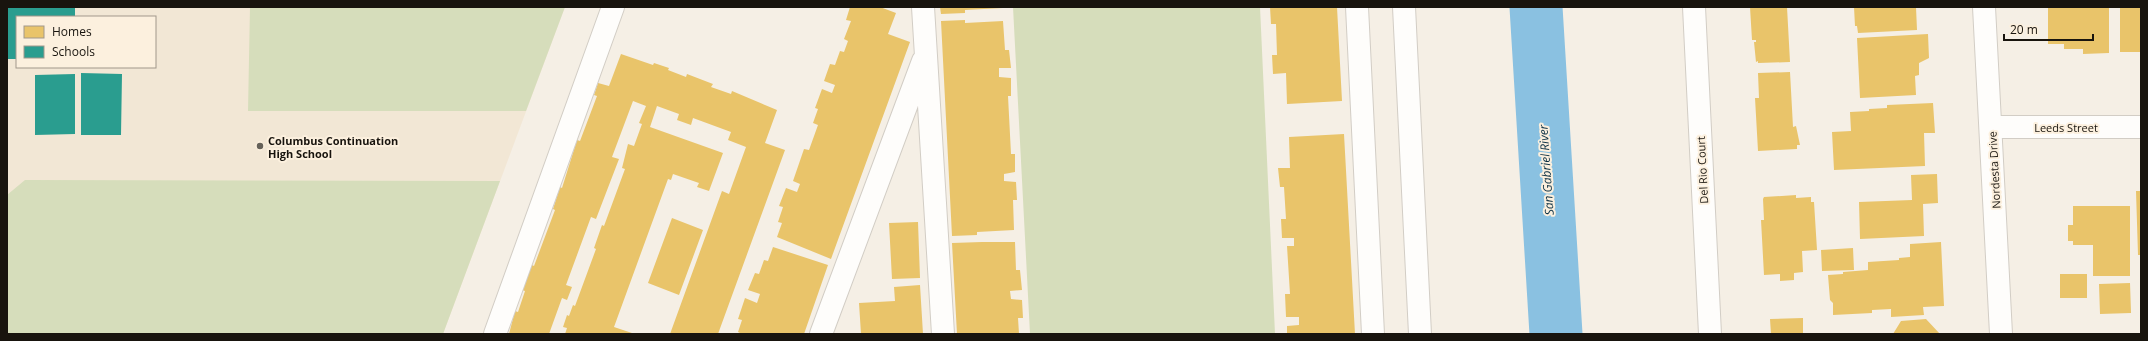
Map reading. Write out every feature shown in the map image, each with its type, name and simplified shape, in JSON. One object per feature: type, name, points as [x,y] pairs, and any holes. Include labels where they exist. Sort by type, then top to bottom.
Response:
[{"type":"street","points":[[495,334],[613,7]]},
{"type":"street","points":[[923,7],[943,334]]},
{"type":"street","points":[[1357,7],[1373,334]]},
{"type":"street","points":[[1404,7],[1420,334]]},
{"type":"street","name":"Del Rio Court","points":[[1694,7],[1710,334]]},
{"type":"street","name":"Nordesta Drive","points":[[1984,7],[1992,127],[2001,334]]},
{"type":"street","points":[[821,334],[926,53]]},
{"type":"street","name":"Leeds Street","points":[[1992,127],[2141,127]]},
{"type":"shaded area","name":"Columbus Continuation High School","points":[[7,7],[565,7],[443,334],[7,334]]},
{"type":"green space","points":[[250,7],[565,7],[526,111],[248,111]]},
{"type":"green space","points":[[1013,7],[1260,7],[1275,334],[1030,334]]},
{"type":"green space","points":[[25,180],[500,181],[443,334],[7,334],[7,195]]},
{"type":"building: Homes","points":[[850,7],[880,7],[896,13],[888,34],[910,42],[831,259],[777,237],[782,223],[778,222],[783,207],[779,206],[786,188],[797,192],[800,184],[793,181],[804,149],[809,150],[818,125],[813,123],[818,109],[815,108],[822,89],[832,93],[835,85],[824,81],[830,64],[835,65],[840,51],[844,52],[848,41],[844,39],[851,21],[846,20]]},
{"type":"building: Homes","points":[[940,7],[1003,8],[965,10],[965,13],[941,14]]},
{"type":"building: Homes","points":[[1270,7],[1337,7],[1342,101],[1287,104],[1286,73],[1273,74],[1272,55],[1277,55],[1276,24],[1271,24]]},
{"type":"building: Homes","points":[[1750,7],[1787,7],[1790,62],[1756,62],[1754,42],[1756,42],[1756,40],[1752,40]]},
{"type":"building: Homes","points":[[1854,7],[1916,7],[1917,30],[1858,33],[1857,26],[1855,26]]},
{"type":"building: Homes","points":[[2048,7],[2109,7],[2109,53],[2083,54],[2083,49],[2064,49],[2064,44],[2048,44]]},
{"type":"building: Homes","points":[[2120,7],[2141,7],[2141,52],[2120,52]]},
{"type":"building: Homes","points":[[965,20],[965,23],[1003,21],[1005,50],[1009,50],[1011,68],[999,68],[999,77],[1011,78],[1011,96],[1008,96],[1011,154],[1015,154],[1015,172],[1004,174],[1004,181],[1016,182],[1017,200],[1013,200],[1014,230],[977,232],[977,235],[952,236],[941,21]]},
{"type":"building: Homes","points":[[1928,34],[1929,58],[1919,63],[1919,75],[1915,76],[1916,95],[1860,98],[1857,38]]},
{"type":"building: Homes","points":[[621,54],[653,65],[654,63],[669,68],[668,70],[686,77],[687,74],[713,84],[711,87],[731,94],[732,91],[777,110],[765,143],[785,150],[718,334],[670,334],[722,191],[729,194],[746,147],[728,140],[731,132],[693,118],[691,125],[677,120],[679,114],[657,106],[650,127],[723,153],[709,191],[697,187],[699,183],[673,174],[671,180],[668,179],[614,327],[635,334],[565,334],[567,328],[563,327],[567,315],[569,316],[573,305],[575,306],[596,249],[594,248],[602,225],[604,226],[625,169],[622,168],[628,144],[634,146],[642,124],[639,123],[646,106],[633,101],[612,157],[619,159],[596,219],[591,217],[566,285],[572,287],[567,300],[562,298],[549,334],[509,334],[515,311],[518,312],[525,291],[522,290],[532,265],[534,266],[555,210],[553,209],[560,187],[562,188],[577,140],[580,141],[597,96],[594,95],[598,83],[609,86]]},
{"type":"building: Homes","points":[[1790,72],[1793,127],[1796,126],[1800,145],[1797,145],[1797,149],[1758,151],[1755,98],[1759,98],[1758,73]]},
{"type":"building: Homes","points":[[1933,103],[1935,133],[1924,133],[1925,166],[1834,170],[1832,132],[1851,131],[1850,112],[1887,108],[1887,105]]},
{"type":"building: Homes","points":[[1344,134],[1355,334],[1287,334],[1287,326],[1299,325],[1299,317],[1286,317],[1285,294],[1290,294],[1287,246],[1294,246],[1294,238],[1282,238],[1281,219],[1286,219],[1284,187],[1280,187],[1278,168],[1290,168],[1289,137]]},
{"type":"building: Homes","points":[[1937,174],[1938,203],[1923,204],[1924,236],[1860,239],[1859,202],[1912,200],[1911,175]]},
{"type":"building: Homes","points":[[2136,191],[2141,191],[2141,255],[2138,255]]},
{"type":"building: Homes","points":[[1796,195],[1796,198],[1811,197],[1811,202],[1814,202],[1817,250],[1802,251],[1803,272],[1794,273],[1794,280],[1780,281],[1780,274],[1764,275],[1761,220],[1764,220],[1763,199],[1764,197]]},
{"type":"building: Homes","points":[[2073,206],[2130,206],[2130,276],[2093,276],[2093,245],[2073,245],[2073,241],[2068,241],[2068,225],[2073,225]]},
{"type":"building: Homes","points":[[672,218],[703,230],[679,295],[648,283]]},
{"type":"building: Homes","points":[[918,222],[920,278],[892,279],[889,223]]},
{"type":"building: Homes","points":[[1015,242],[1016,270],[1020,270],[1022,290],[1010,291],[1011,299],[1022,300],[1023,318],[1018,318],[1019,334],[957,334],[952,243]]},
{"type":"building: Homes","points":[[1941,242],[1944,306],[1923,307],[1924,315],[1891,317],[1891,309],[1872,310],[1872,313],[1833,315],[1833,303],[1830,300],[1828,275],[1868,270],[1868,262],[1899,260],[1899,258],[1910,257],[1910,244]]},
{"type":"building: Homes","points":[[773,247],[828,265],[804,334],[742,334],[738,332],[742,320],[738,319],[745,298],[757,303],[760,294],[748,290],[755,273],[759,274],[764,260],[768,261]]},
{"type":"building: Homes","points":[[1853,248],[1854,270],[1822,271],[1821,250]]},
{"type":"building: Homes","points":[[2060,274],[2087,274],[2087,298],[2060,298]]},
{"type":"building: Homes","points":[[2130,283],[2131,313],[2100,314],[2099,284]]},
{"type":"building: Homes","points":[[920,285],[923,334],[861,334],[859,303],[895,301],[894,287]]},
{"type":"building: Homes","points":[[1803,318],[1803,334],[1771,334],[1770,319]]},
{"type":"building: Homes","points":[[1926,319],[1940,334],[1893,334],[1901,321]]},
{"type":"building: Schools","points":[[7,7],[75,7],[75,16],[16,16],[16,59],[7,59]]},
{"type":"building: Schools","points":[[81,73],[122,74],[121,135],[81,135]]},
{"type":"building: Schools","points":[[75,74],[75,134],[35,135],[35,75]]},
{"type":"waterway","name":"San Gabriel River","points":[[1536,7],[1556,334]]},
{"type":"place","name":"Columbus Continuation High School","points":[[260,146]]}]
